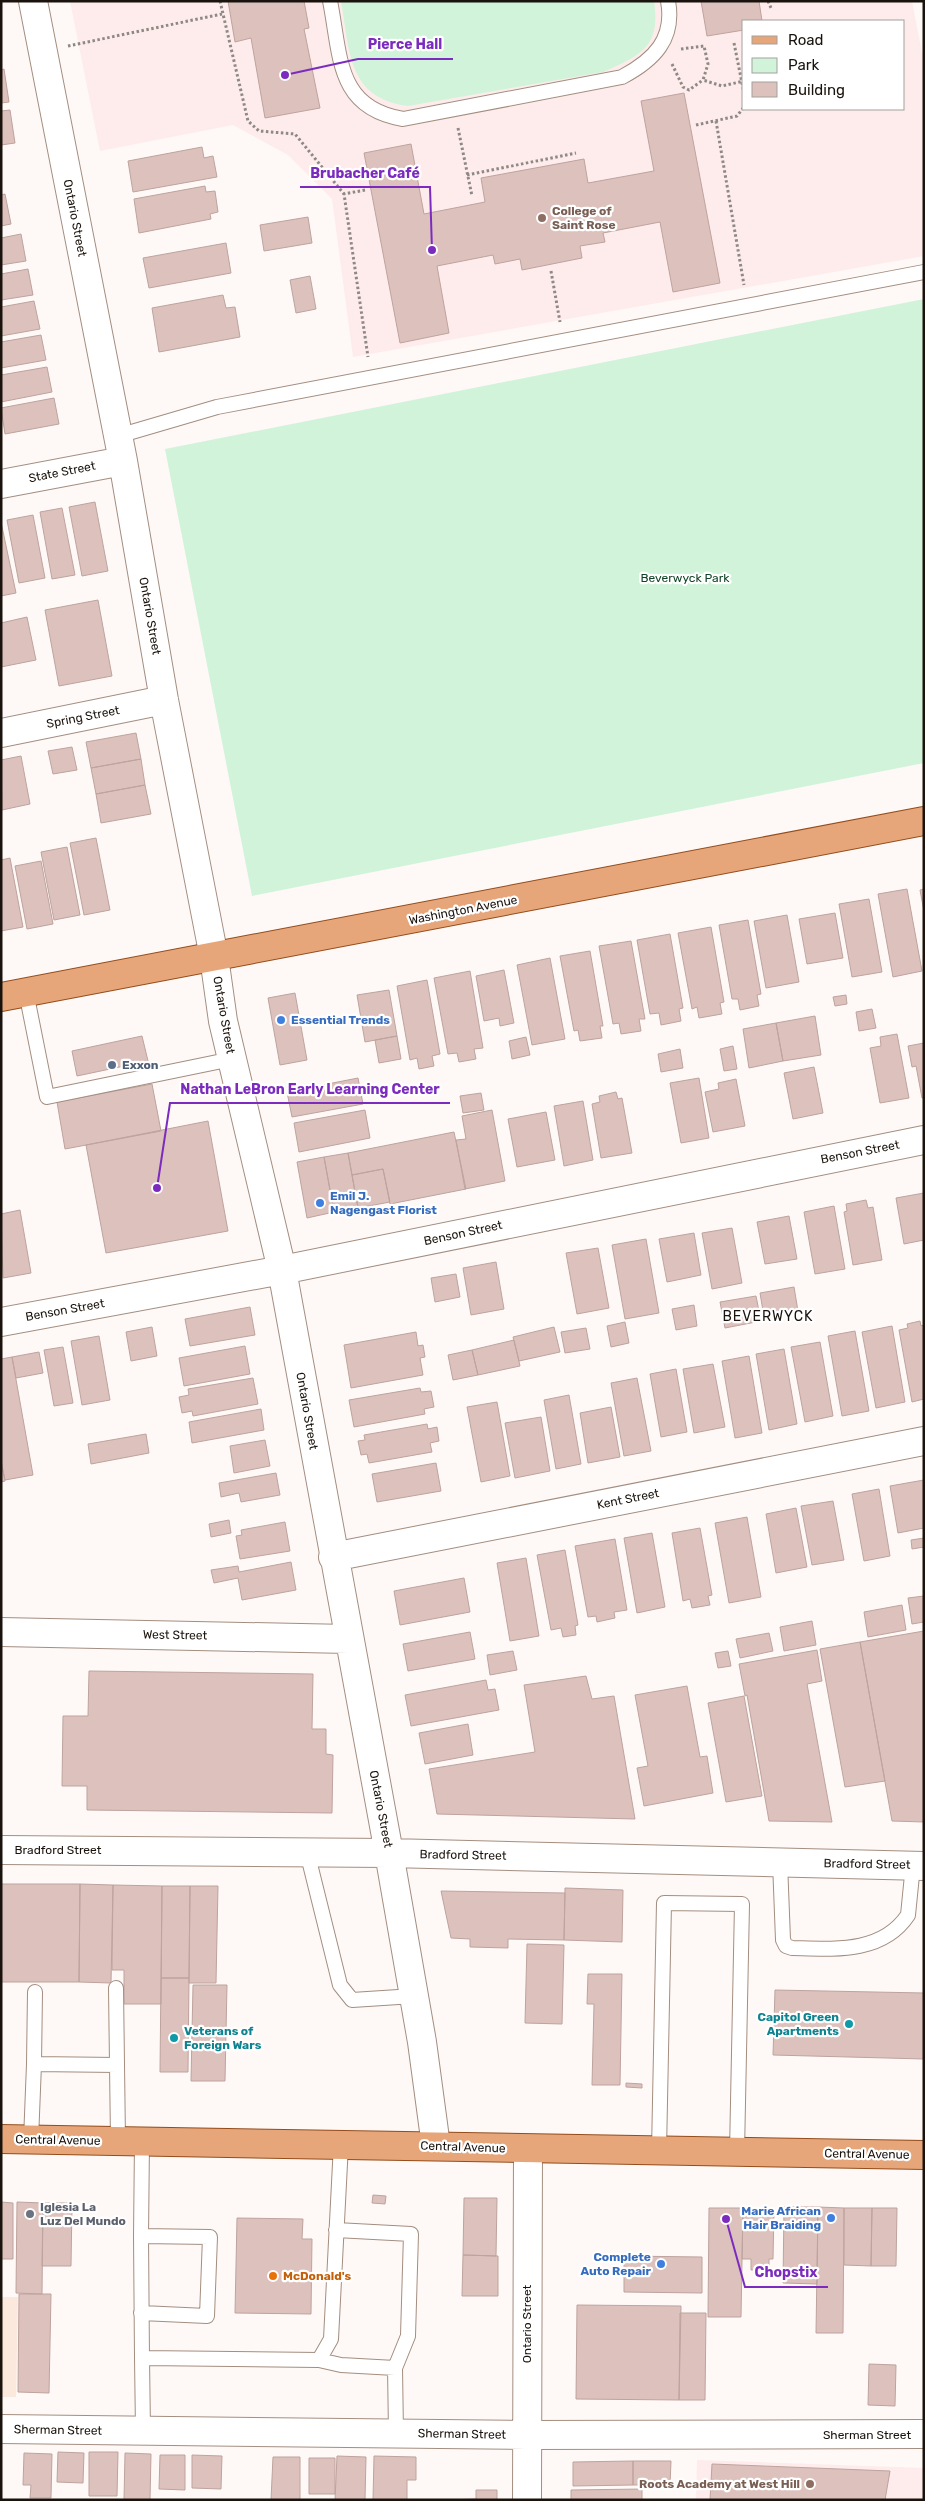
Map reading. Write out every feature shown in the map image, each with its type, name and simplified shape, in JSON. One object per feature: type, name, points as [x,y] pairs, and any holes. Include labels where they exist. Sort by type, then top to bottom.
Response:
[{"type":"main road","name":"Washington Avenue","points":[[14,994],[924,821]]},
{"type":"main road","name":"Central Avenue","points":[[1,2139],[924,2155]]},
{"type":"street","name":"Ontario Street","points":[[33,1],[120,448],[164,700],[214,957],[223,1021],[282,1270],[348,1639],[389,1853],[414,1996],[436,2146]]},
{"type":"street","name":"State Street","points":[[1,484],[120,448]]},
{"type":"street","name":"Spring Street","points":[[1,733],[164,700]]},
{"type":"street","name":"Benson Street","points":[[1,1322],[282,1270],[924,1140]]},
{"type":"street","name":"Kent Street","points":[[333,1557],[924,1441]]},
{"type":"street","name":"West Street","points":[[1,1632],[348,1639]]},
{"type":"street","name":"Bradford Street","points":[[1,1850],[389,1853],[918,1866]]},
{"type":"street","name":"Ontario Street","points":[[527,2500],[528,2149]]},
{"type":"street","name":"Sherman Street","points":[[1,2430],[527,2435],[924,2434]]},
{"type":"lane","points":[[330,1],[347,84],[360,101],[379,113],[403,119],[622,77],[644,63],[655,52],[670,26],[668,1]]},
{"type":"lane","points":[[120,448],[216,407],[924,272]]},
{"type":"lane","points":[[14,994],[47,1097],[232,1059]]},
{"type":"lane","points":[[308,1852],[340,1985],[346,1994],[352,2000],[414,1996]]},
{"type":"lane","points":[[780,1862],[783,1940],[786,1946],[792,1948],[861,1946],[883,1938],[908,1915],[918,1866]]},
{"type":"lane","points":[[660,2151],[664,1903],[742,1904],[737,2152]]},
{"type":"lane","points":[[116,1988],[117,2065],[130,2141],[141,2236],[143,2431]]},
{"type":"lane","points":[[31,2140],[35,1992]]},
{"type":"lane","points":[[34,2064],[117,2065]]},
{"type":"lane","points":[[319,2360],[331,2339],[340,2144]]},
{"type":"lane","points":[[336,2230],[411,2234],[408,2336],[395,2368],[396,2433]]},
{"type":"lane","points":[[141,2236],[210,2237],[207,2316],[141,2313]]},
{"type":"lane","points":[[142,2358],[319,2360],[342,2365],[395,2368]]},
{"type":"path","points":[[220,1],[248,121],[259,131],[295,134],[344,194],[371,377]]},
{"type":"path","points":[[768,1],[770,8]]},
{"type":"path","points":[[43,51],[222,14]]},
{"type":"path","points":[[734,43],[742,77]]},
{"type":"path","points":[[704,46],[708,64],[703,80],[689,90],[683,87],[672,63],[655,52],[704,46]]},
{"type":"path","points":[[703,80],[722,86],[742,81]]},
{"type":"path","points":[[454,110],[472,196]]},
{"type":"path","points":[[696,125],[737,116],[742,110]]},
{"type":"path","points":[[716,121],[748,306]]},
{"type":"path","points":[[468,175],[576,152]]},
{"type":"path","points":[[344,194],[365,190]]},
{"type":"path","points":[[551,271],[564,341]]},
{"type":"shaded area","points":[[70,1],[912,1],[924,63],[924,256],[353,357],[332,199],[288,155],[233,125],[100,151]]},
{"type":"shaded area","points":[[1,2297],[18,2297],[16,2397],[1,2397]]},
{"type":"shaded area","name":"Roots Academy at West Hill","points":[[697,2460],[924,2468],[924,2500],[696,2500]]},
{"type":"green space","points":[[341,1],[654,1],[655,17],[651,39],[645,47],[628,60],[603,72],[408,106],[388,101],[373,93],[362,82],[350,54]]},
{"type":"green space","name":"Beverwyck Park","points":[[924,299],[924,763],[252,896],[165,449]]},
{"type":"building","points":[[228,1],[304,1],[309,28],[304,29],[320,108],[265,118],[251,38],[235,42]]},
{"type":"building","points":[[701,1],[759,1],[762,20],[742,20],[742,30],[707,36]]},
{"type":"building","points":[[4,69],[9,102],[1,103],[1,70]]},
{"type":"building","name":"College of Saint Rose","points":[[684,93],[720,283],[673,292],[660,222],[603,233],[605,242],[580,246],[582,258],[522,270],[520,259],[495,264],[493,255],[437,266],[449,333],[400,343],[364,153],[411,144],[424,214],[485,202],[481,178],[584,159],[588,183],[654,171],[641,101]]},
{"type":"building","points":[[10,110],[15,143],[1,145],[1,111]]},
{"type":"building","points":[[202,147],[204,158],[213,156],[217,177],[133,192],[128,161]]},
{"type":"building","points":[[205,186],[206,192],[215,191],[218,212],[210,214],[211,219],[139,233],[134,199]]},
{"type":"building","points":[[5,194],[11,224],[1,226],[1,195]]},
{"type":"building","points":[[308,217],[312,243],[264,251],[260,225]]},
{"type":"building","points":[[21,234],[26,261],[1,265],[1,238]]},
{"type":"building","points":[[226,243],[231,273],[149,288],[143,258]]},
{"type":"building","points":[[28,269],[33,295],[1,300],[1,274]]},
{"type":"building","points":[[310,276],[316,309],[296,313],[290,280]]},
{"type":"building","points":[[223,295],[226,308],[235,307],[240,337],[159,352],[152,308]]},
{"type":"building","points":[[34,301],[40,329],[1,336],[1,307]]},
{"type":"building","points":[[41,335],[46,360],[1,368],[1,342]]},
{"type":"building","points":[[47,367],[52,392],[1,402],[1,375]]},
{"type":"building","points":[[54,398],[59,424],[5,434],[1,408]]},
{"type":"building","points":[[95,502],[108,571],[82,576],[69,507]]},
{"type":"building","points":[[62,508],[75,575],[52,579],[40,512]]},
{"type":"building","points":[[33,515],[45,578],[19,583],[7,520]]},
{"type":"building","points":[[1,522],[16,593],[1,596]]},
{"type":"building","points":[[98,600],[112,676],[59,686],[45,610]]},
{"type":"building","points":[[27,617],[36,660],[1,667],[1,623]]},
{"type":"building","points":[[136,733],[141,759],[91,768],[86,742]]},
{"type":"building","points":[[72,747],[77,770],[53,774],[48,751]]},
{"type":"building","points":[[21,756],[30,804],[2,810],[1,760]]},
{"type":"building","points":[[141,759],[145,785],[96,794],[91,768]]},
{"type":"building","points":[[145,785],[151,814],[101,823],[96,794]]},
{"type":"building","points":[[96,838],[110,910],[84,915],[70,843]]},
{"type":"building","points":[[67,847],[80,915],[54,920],[41,852]]},
{"type":"building","points":[[10,858],[23,927],[1,931],[1,860]]},
{"type":"building","points":[[41,861],[53,924],[27,929],[15,866]]},
{"type":"building","points":[[907,889],[922,971],[893,977],[878,894]]},
{"type":"building","points":[[924,889],[924,911],[920,890]]},
{"type":"building","points":[[869,899],[882,972],[852,977],[839,904]]},
{"type":"building","points":[[835,913],[843,958],[807,964],[799,919]]},
{"type":"building","points":[[787,915],[799,982],[766,988],[754,921]]},
{"type":"building","points":[[748,920],[761,994],[757,995],[759,1006],[740,1010],[738,999],[732,999],[719,925]]},
{"type":"building","points":[[711,927],[724,1002],[720,1003],[722,1014],[699,1018],[697,1007],[692,1009],[678,933]]},
{"type":"building","points":[[670,934],[683,1008],[679,1009],[681,1021],[661,1025],[659,1013],[650,1014],[637,940]]},
{"type":"building","points":[[631,941],[645,1019],[639,1019],[641,1031],[621,1034],[619,1023],[613,1024],[599,946]]},
{"type":"building","points":[[590,951],[603,1026],[600,1026],[602,1038],[580,1041],[578,1030],[574,1031],[560,956]]},
{"type":"building","points":[[550,958],[565,1039],[532,1045],[517,965]]},
{"type":"building","points":[[504,970],[514,1023],[500,1026],[499,1018],[484,1021],[476,976]]},
{"type":"building","points":[[470,971],[483,1048],[474,1049],[476,1059],[459,1062],[457,1053],[448,1054],[434,978]]},
{"type":"building","points":[[427,980],[440,1054],[432,1056],[434,1066],[419,1069],[417,1058],[410,1060],[397,986]]},
{"type":"building","points":[[389,990],[397,1036],[365,1042],[357,995]]},
{"type":"building","points":[[295,993],[307,1060],[280,1065],[268,998]]},
{"type":"building","points":[[846,995],[847,1004],[835,1006],[833,997]]},
{"type":"building","points":[[872,1009],[876,1028],[859,1031],[856,1012]]},
{"type":"building","points":[[815,1016],[821,1055],[783,1061],[776,1023]]},
{"type":"building","points":[[776,1023],[783,1061],[749,1068],[743,1029]]},
{"type":"building","points":[[897,1034],[909,1098],[880,1103],[870,1048],[881,1046],[880,1037]]},
{"type":"building","points":[[142,1036],[148,1061],[77,1076],[72,1051]]},
{"type":"building","points":[[397,1036],[401,1059],[379,1063],[375,1040]]},
{"type":"building","points":[[526,1037],[530,1055],[512,1059],[509,1041]]},
{"type":"building","points":[[924,1043],[924,1098],[922,1098],[916,1066],[912,1067],[908,1046]]},
{"type":"building","points":[[733,1046],[737,1069],[724,1071],[720,1049]]},
{"type":"building","points":[[680,1049],[683,1068],[661,1072],[658,1054]]},
{"type":"building","points":[[814,1067],[823,1113],[793,1119],[784,1073]]},
{"type":"building","points":[[358,1078],[363,1104],[292,1117],[287,1092]]},
{"type":"building","points":[[699,1078],[709,1138],[681,1143],[670,1083]]},
{"type":"building","points":[[736,1079],[745,1126],[713,1132],[705,1092],[719,1089],[718,1083]]},
{"type":"building","points":[[152,1084],[161,1131],[65,1149],[57,1102]]},
{"type":"building","points":[[616,1092],[618,1099],[622,1098],[632,1153],[601,1158],[592,1104],[600,1102],[599,1096]]},
{"type":"building","points":[[481,1093],[484,1110],[463,1113],[460,1096]]},
{"type":"building","points":[[583,1101],[593,1160],[564,1166],[554,1106]]},
{"type":"building","points":[[365,1110],[370,1138],[299,1152],[294,1123]]},
{"type":"building","points":[[492,1110],[505,1181],[465,1189],[456,1140],[466,1139],[462,1116]]},
{"type":"building","points":[[546,1112],[555,1160],[517,1167],[508,1119]]},
{"type":"building","points":[[208,1121],[228,1231],[106,1253],[86,1145]]},
{"type":"building","points":[[454,1132],[466,1189],[390,1204],[383,1169],[352,1175],[348,1153]]},
{"type":"building","points":[[348,1153],[358,1208],[334,1212],[324,1157]]},
{"type":"building","points":[[324,1157],[334,1212],[307,1218],[297,1162]]},
{"type":"building","points":[[383,1169],[390,1202],[358,1208],[352,1175]]},
{"type":"building","points":[[924,1193],[924,1240],[904,1244],[896,1198]]},
{"type":"building","points":[[866,1200],[868,1208],[873,1207],[882,1260],[853,1265],[844,1212],[847,1211],[846,1204]]},
{"type":"building","points":[[834,1206],[845,1269],[815,1274],[804,1212]]},
{"type":"building","points":[[20,1210],[31,1273],[3,1278],[1,1214]]},
{"type":"building","points":[[789,1216],[797,1259],[765,1264],[757,1222]]},
{"type":"building","points":[[732,1228],[742,1283],[712,1289],[702,1233]]},
{"type":"building","points":[[694,1233],[701,1275],[667,1282],[659,1239]]},
{"type":"building","points":[[646,1239],[659,1313],[625,1319],[612,1245]]},
{"type":"building","points":[[598,1248],[609,1308],[577,1314],[566,1253]]},
{"type":"building","points":[[496,1262],[504,1309],[471,1315],[463,1268]]},
{"type":"building","points":[[456,1274],[460,1297],[435,1302],[431,1278]]},
{"type":"building","points":[[794,1287],[798,1311],[764,1317],[760,1293]]},
{"type":"building","points":[[756,1296],[761,1321],[725,1328],[720,1302]]},
{"type":"building","points":[[694,1305],[697,1326],[676,1330],[672,1309]]},
{"type":"building","points":[[250,1307],[255,1335],[190,1346],[185,1319]]},
{"type":"building","points":[[920,1321],[921,1326],[924,1325],[924,1399],[912,1402],[899,1330],[908,1328],[907,1324]]},
{"type":"building","points":[[625,1322],[629,1343],[611,1347],[607,1326]]},
{"type":"building","points":[[892,1326],[905,1402],[876,1408],[862,1332]]},
{"type":"building","points":[[152,1327],[157,1356],[131,1361],[126,1332]]},
{"type":"building","points":[[554,1327],[560,1352],[519,1361],[513,1337]]},
{"type":"building","points":[[586,1328],[590,1349],[565,1353],[561,1332]]},
{"type":"building","points":[[855,1331],[869,1411],[842,1416],[828,1336]]},
{"type":"building","points":[[416,1332],[418,1346],[423,1345],[425,1357],[420,1358],[423,1375],[351,1388],[344,1345]]},
{"type":"building","points":[[99,1336],[110,1400],[82,1405],[71,1341]]},
{"type":"building","points":[[514,1340],[520,1366],[478,1375],[472,1350]]},
{"type":"building","points":[[820,1342],[833,1416],[805,1422],[791,1347]]},
{"type":"building","points":[[245,1346],[250,1374],[184,1386],[179,1358]]},
{"type":"building","points":[[63,1347],[73,1403],[54,1406],[44,1350]]},
{"type":"building","points":[[784,1349],[797,1424],[769,1430],[756,1354]]},
{"type":"building","points":[[472,1350],[478,1375],[453,1380],[448,1355]]},
{"type":"building","points":[[39,1352],[43,1373],[16,1378],[12,1357]]},
{"type":"building","points":[[749,1356],[762,1433],[735,1438],[722,1361]]},
{"type":"building","points":[[12,1357],[33,1475],[5,1480],[1,1461],[1,1359]]},
{"type":"building","points":[[713,1364],[725,1427],[694,1433],[683,1369]]},
{"type":"building","points":[[676,1369],[687,1432],[661,1437],[650,1374]]},
{"type":"building","points":[[253,1378],[258,1404],[193,1416],[192,1411],[182,1413],[179,1397],[189,1395],[188,1389]]},
{"type":"building","points":[[637,1378],[651,1451],[624,1456],[611,1383]]},
{"type":"building","points":[[420,1388],[421,1392],[431,1391],[434,1407],[424,1409],[425,1414],[354,1427],[349,1400]]},
{"type":"building","points":[[569,1395],[581,1464],[556,1469],[544,1400]]},
{"type":"building","points":[[497,1402],[510,1476],[481,1482],[467,1407]]},
{"type":"building","points":[[611,1407],[620,1457],[588,1463],[580,1413]]},
{"type":"building","points":[[261,1409],[264,1430],[192,1443],[189,1422]]},
{"type":"building","points":[[541,1417],[550,1471],[515,1478],[505,1423]]},
{"type":"building","points":[[427,1424],[428,1429],[437,1427],[439,1441],[430,1443],[432,1452],[369,1463],[367,1454],[361,1455],[358,1441],[365,1440],[364,1435]]},
{"type":"building","points":[[146,1434],[149,1453],[91,1464],[88,1444]]},
{"type":"building","points":[[265,1440],[270,1466],[234,1473],[230,1446]]},
{"type":"building","points":[[1,1461],[5,1481],[1,1482]]},
{"type":"building","points":[[436,1463],[441,1491],[377,1502],[372,1474]]},
{"type":"building","points":[[276,1473],[280,1495],[241,1502],[239,1493],[221,1497],[219,1483]]},
{"type":"building","points":[[924,1480],[924,1528],[898,1533],[890,1486]]},
{"type":"building","points":[[879,1489],[890,1556],[864,1561],[852,1494]]},
{"type":"building","points":[[833,1501],[844,1560],[812,1565],[801,1506]]},
{"type":"building","points":[[796,1508],[807,1567],[776,1573],[766,1514]]},
{"type":"building","points":[[747,1517],[761,1597],[729,1603],[715,1523]]},
{"type":"building","points":[[229,1520],[231,1533],[211,1537],[209,1524]]},
{"type":"building","points":[[285,1522],[290,1551],[240,1559],[236,1536],[242,1535],[241,1530]]},
{"type":"building","points":[[700,1528],[712,1595],[708,1596],[710,1605],[692,1608],[690,1599],[683,1601],[672,1533]]},
{"type":"building","points":[[652,1533],[665,1607],[637,1613],[624,1538]]},
{"type":"building","points":[[924,1538],[924,1547],[912,1549],[911,1540]]},
{"type":"building","points":[[615,1539],[627,1610],[614,1612],[615,1618],[597,1622],[596,1616],[588,1617],[575,1546]]},
{"type":"building","points":[[565,1550],[578,1625],[575,1626],[576,1635],[563,1637],[561,1628],[551,1630],[537,1555]]},
{"type":"building","points":[[526,1558],[539,1636],[510,1641],[497,1563]]},
{"type":"building","points":[[291,1562],[296,1590],[242,1600],[238,1578],[214,1583],[211,1570],[238,1566],[239,1572]]},
{"type":"building","points":[[464,1578],[470,1612],[400,1625],[394,1591]]},
{"type":"building","points":[[924,1596],[924,1622],[912,1624],[908,1598]]},
{"type":"building","points":[[902,1605],[906,1630],[868,1637],[864,1612]]},
{"type":"building","points":[[812,1621],[816,1645],[784,1651],[780,1627]]},
{"type":"building","points":[[924,1631],[924,1822],[892,1821],[860,1642]]},
{"type":"building","points":[[470,1632],[475,1659],[408,1671],[403,1644]]},
{"type":"building","points":[[769,1633],[773,1651],[740,1658],[736,1639]]},
{"type":"building","points":[[860,1642],[885,1781],[845,1787],[820,1649]]},
{"type":"building","points":[[817,1650],[822,1681],[807,1684],[832,1822],[769,1821],[747,1695],[745,1696],[739,1664]]},
{"type":"building","points":[[513,1651],[517,1670],[490,1675],[487,1655]]},
{"type":"building","points":[[728,1651],[731,1666],[718,1668],[715,1653]]},
{"type":"building","points":[[89,1671],[313,1674],[312,1729],[326,1729],[326,1754],[333,1755],[332,1813],[87,1810],[87,1786],[62,1786],[63,1716],[88,1716]]},
{"type":"building","points":[[586,1676],[592,1699],[614,1696],[635,1819],[437,1814],[429,1769],[535,1752],[524,1685]]},
{"type":"building","points":[[486,1680],[488,1690],[495,1689],[499,1710],[411,1726],[405,1695]]},
{"type":"building","points":[[687,1686],[700,1757],[707,1756],[713,1793],[644,1806],[637,1768],[648,1766],[635,1695]]},
{"type":"building","points":[[744,1696],[762,1796],[726,1802],[708,1703]]},
{"type":"building","points":[[468,1724],[473,1755],[425,1764],[419,1733]]},
{"type":"building","points":[[1,1884],[80,1884],[79,1982],[1,1982]]},
{"type":"building","points":[[80,1884],[113,1885],[111,1983],[79,1982]]},
{"type":"building","points":[[113,1885],[162,1886],[161,2004],[124,2004],[124,1970],[112,1970]]},
{"type":"building","points":[[162,1886],[190,1886],[189,1978],[161,1978]]},
{"type":"building","points":[[190,1886],[218,1886],[216,1983],[189,1983]]},
{"type":"building","points":[[565,1888],[623,1890],[622,1942],[564,1940]]},
{"type":"building","points":[[441,1891],[565,1893],[564,1940],[508,1939],[508,1948],[470,1947],[470,1939],[451,1938]]},
{"type":"building","points":[[527,1944],[564,1945],[562,2024],[525,2023]]},
{"type":"building","points":[[588,1974],[622,1974],[620,2085],[592,2085],[594,2004],[587,2004]]},
{"type":"building","name":"Veterans of Foreign Wars","points":[[161,1978],[189,1978],[188,2072],[160,2072]]},
{"type":"building","points":[[193,1985],[227,1985],[225,2081],[191,2081]]},
{"type":"building","name":"Capitol Green Apartments","points":[[775,1990],[924,1993],[924,2059],[773,2055]]},
{"type":"building","points":[[626,2083],[642,2084],[642,2088],[626,2087]]},
{"type":"building","points":[[373,2195],[386,2196],[385,2204],[372,2203]]},
{"type":"building","points":[[464,2198],[497,2198],[496,2256],[463,2255]]},
{"type":"building","points":[[1,2202],[13,2203],[13,2259],[1,2259]]},
{"type":"building","points":[[17,2202],[43,2203],[42,2294],[16,2293]]},
{"type":"building","points":[[43,2203],[72,2203],[71,2266],[42,2266]]},
{"type":"building","points":[[784,2207],[818,2207],[817,2284],[783,2283]]},
{"type":"building","points":[[818,2207],[844,2208],[843,2333],[816,2333]]},
{"type":"building","points":[[709,2208],[743,2208],[741,2317],[708,2317]]},
{"type":"building","points":[[743,2208],[774,2209],[773,2259],[769,2259],[769,2270],[751,2270],[751,2259],[742,2259]]},
{"type":"building","points":[[844,2208],[872,2208],[871,2266],[844,2265]]},
{"type":"building","points":[[872,2208],[897,2208],[896,2266],[871,2266]]},
{"type":"building","name":"McDonald's","points":[[237,2218],[303,2219],[302,2239],[312,2239],[311,2314],[235,2313]]},
{"type":"building","points":[[463,2255],[498,2256],[498,2296],[462,2296]]},
{"type":"building","points":[[624,2256],[702,2257],[702,2293],[624,2292]]},
{"type":"building","points":[[19,2294],[51,2294],[49,2393],[18,2392]]},
{"type":"building","points":[[577,2305],[681,2306],[679,2400],[576,2399]]},
{"type":"building","points":[[680,2313],[706,2313],[705,2400],[679,2400]]},
{"type":"building","points":[[869,2364],[896,2365],[895,2406],[868,2405]]},
{"type":"building","points":[[58,2452],[84,2453],[83,2483],[57,2482]]},
{"type":"building","points":[[89,2452],[118,2452],[117,2496],[89,2496]]},
{"type":"building","points":[[24,2453],[52,2454],[51,2498],[30,2498],[31,2485],[23,2485]]},
{"type":"building","points":[[125,2453],[151,2454],[150,2500],[124,2500]]},
{"type":"building","points":[[160,2455],[185,2455],[185,2490],[159,2489]]},
{"type":"building","points":[[192,2455],[222,2456],[221,2489],[192,2488]]},
{"type":"building","points":[[337,2456],[366,2457],[365,2500],[335,2500]]},
{"type":"building","points":[[374,2456],[416,2457],[416,2480],[407,2480],[407,2500],[373,2500]]},
{"type":"building","points":[[273,2457],[300,2457],[300,2500],[271,2500]]},
{"type":"building","points":[[309,2458],[335,2458],[335,2494],[309,2494]]},
{"type":"building","points":[[633,2461],[633,2485],[573,2486],[573,2462]]},
{"type":"building","points":[[633,2461],[671,2461],[670,2485],[633,2485]]},
{"type":"building","name":"Roots Academy at West Hill","points":[[712,2464],[890,2471],[885,2500],[710,2500]]},
{"type":"building","points":[[642,2489],[642,2500],[571,2500],[571,2490]]},
{"type":"building","points":[[476,2490],[497,2490],[497,2500],[446,2500],[476,2499]]},
{"type":"place","name":"Pierce Hall","points":[[285,75]]},
{"type":"place","name":"College of Saint Rose","points":[[542,218]]},
{"type":"place","name":"Brubacher Café","points":[[432,250]]},
{"type":"place","name":"Essential Trends","points":[[281,1020]]},
{"type":"place","name":"Exxon","points":[[112,1065]]},
{"type":"place","name":"Nathan LeBron Early Learning Center","points":[[157,1188]]},
{"type":"place","name":"Emil J. Nagengast Florist","points":[[320,1203]]},
{"type":"place","name":"Capitol Green Apartments","points":[[849,2024]]},
{"type":"place","name":"Veterans of Foreign Wars","points":[[174,2038]]},
{"type":"place","name":"Iglesia La Luz Del Mundo","points":[[30,2214]]},
{"type":"place","name":"Marie African Hair Braiding","points":[[831,2218]]},
{"type":"place","name":"Chopstix","points":[[726,2219]]},
{"type":"place","name":"Complete Auto Repair","points":[[661,2264]]},
{"type":"place","name":"McDonald's","points":[[273,2276]]},
{"type":"place","name":"Roots Academy at West Hill","points":[[810,2484]]},
{"type":"district","name":"BEVERWYCK","points":[[768,1316]]}]
